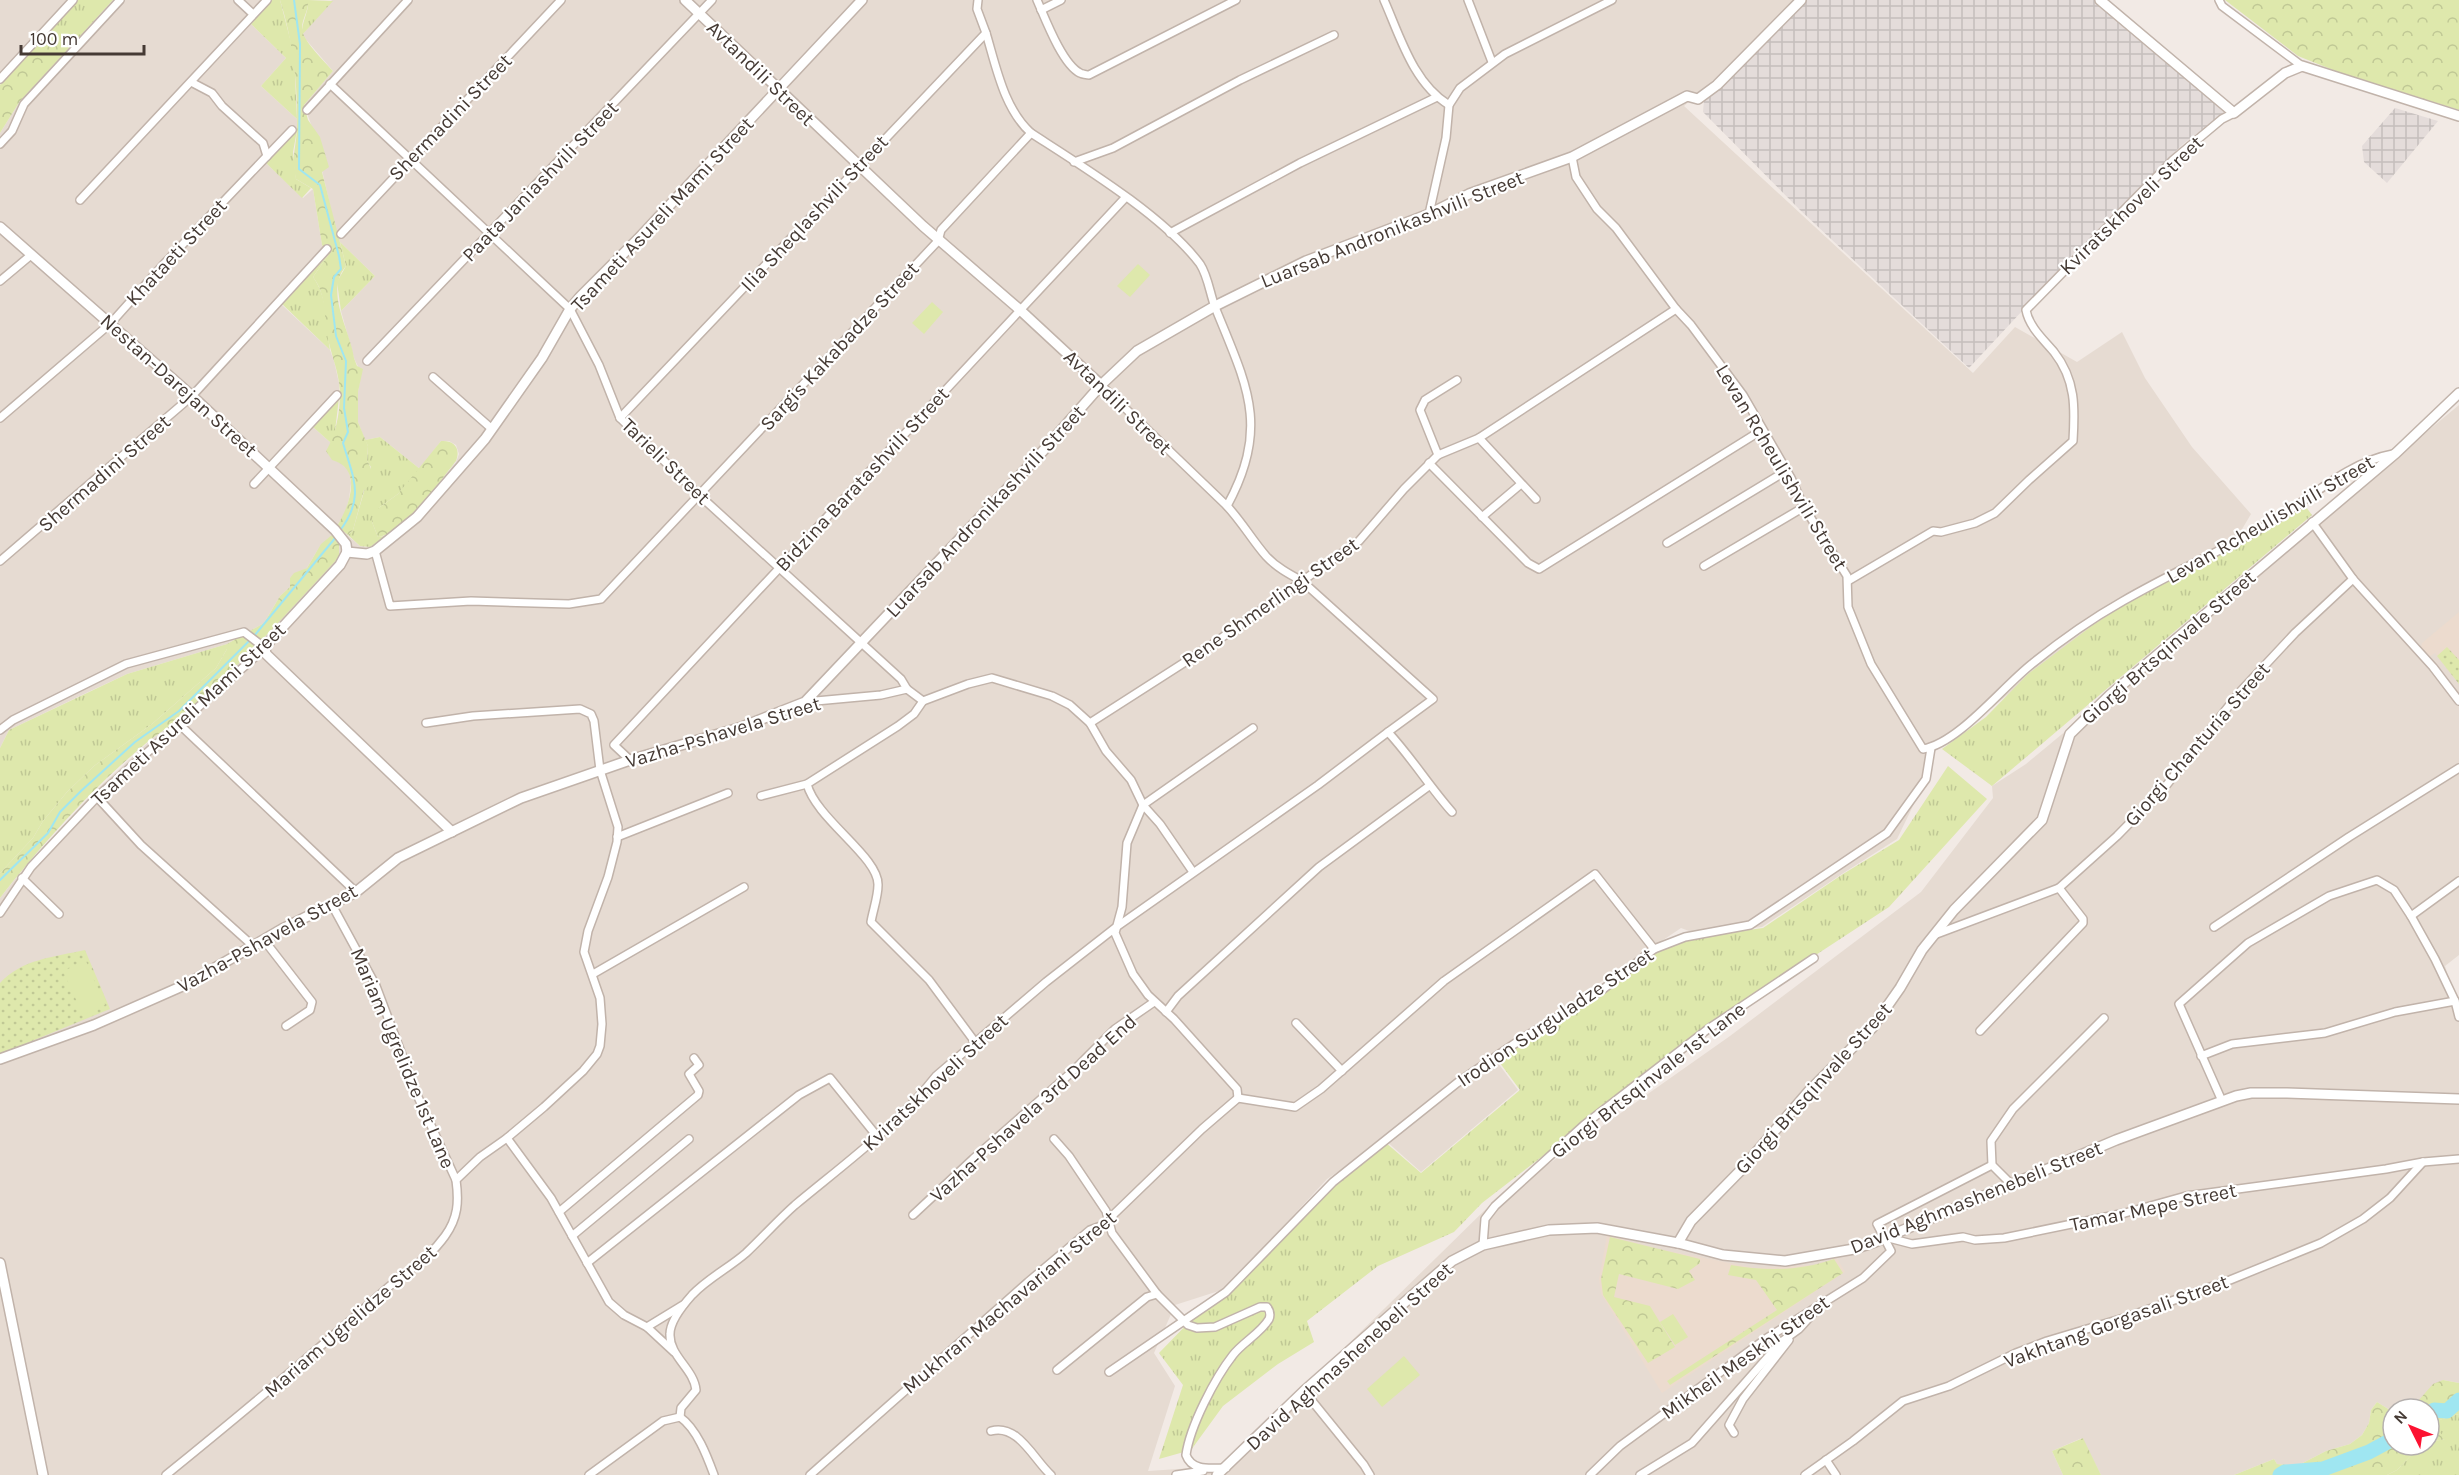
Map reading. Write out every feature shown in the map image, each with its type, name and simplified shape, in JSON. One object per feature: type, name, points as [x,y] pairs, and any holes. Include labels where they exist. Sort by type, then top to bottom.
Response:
[{"type":"street","points":[[0,79],[73,0]]},
{"type":"street","points":[[0,144],[12,131],[24,104],[120,0]]},
{"type":"street","points":[[238,0],[253,14]]},
{"type":"street","points":[[80,200],[267,0]]},
{"type":"street","points":[[307,110],[408,0]]},
{"type":"street","name":"Shermadini Street","points":[[341,234],[561,0]]},
{"type":"street","name":"Avtandili Street","points":[[685,0],[938,241],[1019,309],[1101,385],[1227,506],[1266,556],[1283,570],[1302,580],[1433,699],[1388,732]]},
{"type":"street","name":"Paata Janiashvili Street","points":[[367,361],[491,234],[712,0]]},
{"type":"street","name":"Tsameti Asureli Mami Street","points":[[375,551],[417,518],[492,429],[542,358],[570,309],[862,0]]},
{"type":"street","points":[[978,0],[977,9],[1018,122],[1170,233],[1201,266],[1233,349],[1249,399],[1251,440],[1242,480],[1227,506]]},
{"type":"street","points":[[1037,0],[1068,62],[1080,74],[1089,75],[1236,0]]},
{"type":"street","points":[[1041,10],[1061,0]]},
{"type":"street","points":[[1384,0],[1417,72],[1437,98],[1449,105]]},
{"type":"street","points":[[1468,0],[1491,62]]},
{"type":"street","points":[[1429,214],[1446,138],[1449,105],[1460,88],[1491,62],[1612,0]]},
{"type":"street","name":"Luarsab Andronikashvili Street","points":[[805,702],[1042,452],[1101,385],[1137,351],[1215,306],[1306,261],[1429,214],[1469,194],[1572,157],[1687,96],[1698,99],[1717,85],[1801,0]]},
{"type":"street","points":[[2100,0],[2234,113]]},
{"type":"street","points":[[2218,0],[2222,6],[2301,66],[2459,116]]},
{"type":"street","name":"Ilia Sheqlashvili Street","points":[[620,418],[859,167],[920,99],[986,33]]},
{"type":"street","points":[[1074,162],[1113,148],[1240,80],[1334,35]]},
{"type":"street","name":"Kviratskhoveli Street","points":[[1848,581],[1934,531],[1941,532],[1975,523],[1995,513],[2028,480],[2073,441],[2074,393],[2067,373],[2031,324],[2026,310],[2173,160],[2222,119],[2234,113],[2285,74],[2301,66]]},
{"type":"street","points":[[190,82],[212,93],[222,106],[263,143],[267,156]]},
{"type":"street","name":"Tarieli Street","points":[[330,84],[570,309],[599,366],[620,418],[698,494],[901,679],[907,689]]},
{"type":"street","points":[[1170,233],[1300,163],[1437,98]]},
{"type":"street","name":"Khataeti Street","points":[[0,418],[111,323],[292,130]]},
{"type":"street","name":"Sargis Kakabadze Street","points":[[375,551],[390,606],[471,601],[569,604],[601,599],[644,556],[698,494],[938,241],[941,230],[1031,133]]},
{"type":"street","name":"Levan Rcheulishvili Street","points":[[1572,157],[1576,177],[1597,209],[1616,228],[1743,395],[1804,507],[1848,576],[1848,607],[1871,664],[1923,749],[1931,748],[1959,730],[2032,663],[2121,602],[2274,520],[2354,467],[2373,458],[2396,453]]},
{"type":"street","name":"Bidzina Baratashvili Street","points":[[614,745],[1125,198]]},
{"type":"street","name":"Nestan-Darejan Street","points":[[0,227],[111,323],[269,468],[335,530],[342,538],[347,552]]},
{"type":"street","name":"Shermadini Street","points":[[0,561],[192,396],[327,249]]},
{"type":"street","points":[[0,281],[31,255]]},
{"type":"street","name":"Rene Shmerlingi Street","points":[[1090,723],[1207,648],[1359,541],[1438,455],[1479,438],[1676,309]]},
{"type":"street","points":[[434,377],[492,429]]},
{"type":"street","points":[[1438,455],[1420,410],[1425,400],[1457,380]]},
{"type":"street","name":"Giorgi Brtsqinvale Street","points":[[1678,1243],[1691,1221],[1741,1170],[1809,1091],[1872,1028],[1932,936],[2042,820],[2070,734],[2110,695],[2396,453],[2459,393]]},
{"type":"street","points":[[254,484],[337,395]]},
{"type":"street","points":[[1429,463],[1528,562],[1539,569],[1762,430]]},
{"type":"street","points":[[1479,438],[1536,499]]},
{"type":"street","points":[[1667,543],[1786,471]]},
{"type":"street","points":[[1482,517],[1521,484]]},
{"type":"street","points":[[1704,566],[1804,507]]},
{"type":"street","points":[[2312,522],[2353,579],[2433,667],[2459,701]]},
{"type":"street","points":[[347,552],[367,554],[375,551]]},
{"type":"street","name":"Tsameti Asureli Mami Street","points":[[0,912],[22,878],[98,797],[180,725],[262,646],[340,565],[347,552]]},
{"type":"street","name":"Giorgi Chanturia Street","points":[[1932,936],[2058,888],[2116,836],[2164,787],[2239,693],[2295,633],[2353,579]]},
{"type":"street","points":[[0,730],[13,720],[126,664],[244,632],[262,646],[269,659],[452,832]]},
{"type":"street","points":[[761,796],[807,784],[898,726],[914,714],[923,701],[968,684],[992,678],[1052,696],[1070,705],[1090,723],[1106,751],[1131,780],[1143,805],[1160,824],[1193,872]]},
{"type":"street","points":[[907,689],[923,701]]},
{"type":"street","name":"Vazha-Pshavela Street","points":[[0,1059],[94,1025],[187,984],[264,940],[356,892],[398,858],[521,798],[630,760],[739,728],[805,702],[881,695],[907,689]]},
{"type":"street","points":[[426,723],[473,716],[580,709],[591,714],[594,721],[600,770],[616,818],[617,837],[608,877],[588,931],[584,952],[600,998],[602,1024],[597,1054],[575,1078],[507,1138],[480,1157],[456,1180]]},
{"type":"street","points":[[180,725],[356,892]]},
{"type":"street","points":[[1253,728],[1143,805],[1127,843],[1122,907],[1114,928],[1133,974],[1154,1002],[1237,1089],[1238,1098],[1295,1107],[1321,1089],[1444,981],[1595,874],[1654,949]]},
{"type":"street","points":[[1388,732],[1409,755],[1429,786],[1452,812]]},
{"type":"street","name":"Kviratskhoveli Street","points":[[676,1354],[670,1334],[674,1320],[693,1293],[746,1253],[788,1212],[822,1185],[921,1095],[936,1076],[1114,928],[1318,785],[1388,732]]},
{"type":"street","points":[[597,747],[614,745],[630,760]]},
{"type":"street","name":"Irodion Surguladze Street","points":[[1109,1372],[1226,1292],[1333,1182],[1457,1083],[1523,1038],[1602,990],[1654,949],[1684,937],[1750,925],[1887,833],[1926,779],[1931,748]]},
{"type":"street","points":[[2214,927],[2459,768]]},
{"type":"street","points":[[807,784],[809,793],[821,812],[864,856],[874,871],[879,884],[871,921],[929,980],[975,1042]]},
{"type":"street","points":[[1166,1012],[1178,996],[1319,867],[1429,786]]},
{"type":"street","points":[[617,837],[728,793]]},
{"type":"street","points":[[98,797],[141,845],[253,946]]},
{"type":"street","points":[[22,878],[59,914]]},
{"type":"street","points":[[2222,1101],[2179,1004],[2248,943],[2329,896],[2377,880],[2394,890],[2435,959],[2455,1001],[2459,1017]]},
{"type":"street","points":[[2410,916],[2459,881]]},
{"type":"street","points":[[592,974],[744,887]]},
{"type":"street","points":[[1980,1031],[2083,923],[2083,918],[2058,888]]},
{"type":"street","name":"Mariam Ugrelidze 1st Lane","points":[[332,905],[376,986],[418,1097],[456,1180]]},
{"type":"street","points":[[264,940],[312,1002],[310,1010],[286,1026]]},
{"type":"street","name":"Giorgi Brtsqinvale 1st Lane","points":[[1483,1245],[1485,1219],[1495,1206],[1584,1125],[1708,1029],[1814,958]]},
{"type":"street","points":[[2201,1056],[2232,1044],[2325,1033],[2395,1012],[2455,1001]]},
{"type":"street","name":"Vazha-Pshavela 3rd Dead End","points":[[913,1215],[1072,1072],[1115,1029],[1154,1002]]},
{"type":"street","points":[[2011,1184],[1992,1166],[1990,1141],[2013,1109],[2104,1018]]},
{"type":"street","points":[[1296,1023],[1342,1071]]},
{"type":"street","points":[[559,1212],[698,1095],[699,1092],[689,1074],[699,1065],[694,1058]]},
{"type":"street","points":[[587,1263],[799,1095],[830,1078],[876,1135]]},
{"type":"street","name":"David Aghmashenebeli Street","points":[[1217,1475],[1304,1391],[1452,1262],[1483,1245],[1549,1230],[1598,1227],[1678,1243],[1723,1255],[1785,1261],[1854,1249],[2116,1140],[2222,1101],[2251,1093],[2459,1099]]},
{"type":"street","name":"Mukhran Machavariani Street","points":[[810,1475],[1028,1282],[1090,1230],[1109,1223],[1113,1214],[1238,1098]]},
{"type":"street","points":[[507,1138],[551,1198],[609,1302],[624,1315],[647,1327],[676,1354],[695,1379],[696,1390],[681,1408],[680,1417]]},
{"type":"street","points":[[572,1236],[689,1139]]},
{"type":"street","points":[[1054,1139],[1069,1156],[1106,1211],[1112,1233],[1157,1294],[1182,1320],[1197,1328],[1207,1328],[1260,1307],[1267,1306],[1270,1310],[1270,1317],[1265,1324],[1232,1356],[1198,1420],[1187,1449],[1186,1455],[1192,1465],[1198,1468],[1226,1468]]},
{"type":"street","name":"Tamar Mepe Street","points":[[1885,1237],[1912,1244],[1963,1237],[1975,1240],[2004,1238],[2125,1213],[2186,1196],[2423,1162],[2459,1159]]},
{"type":"street","name":"Vakhtang Gorgasali Street","points":[[1806,1475],[1903,1401],[1949,1386],[2016,1353],[2047,1341],[2127,1317],[2230,1280],[2321,1243],[2363,1219],[2390,1198],[2423,1162]]},
{"type":"street","points":[[1885,1237],[1877,1224],[1992,1166]]},
{"type":"street","name":"Mariam Ugrelidze Street","points":[[166,1475],[285,1379],[386,1289],[428,1257],[454,1222],[459,1201],[456,1180]]},
{"type":"street","name":"Mikheil Meskhi Street","points":[[1590,1475],[1620,1446],[1767,1338],[1863,1278],[1891,1251],[1885,1237]]},
{"type":"street","points":[[0,1263],[2,1288],[44,1475]]},
{"type":"street","points":[[1057,1370],[1147,1297],[1157,1294]]},
{"type":"street","points":[[1734,1433],[1729,1425],[1743,1399],[1777,1353],[1824,1301]]},
{"type":"street","points":[[647,1327],[685,1304]]},
{"type":"street","points":[[1640,1475],[1692,1443],[1780,1342],[1799,1329]]},
{"type":"street","points":[[1304,1391],[1370,1475]]},
{"type":"street","points":[[589,1475],[663,1420],[680,1417],[695,1434],[714,1475]]},
{"type":"street","points":[[991,1431],[998,1429],[1006,1431],[1022,1442],[1051,1475]]},
{"type":"street","points":[[1826,1460],[1836,1475]]},
{"type":"street","points":[[1176,1475],[1226,1468]]},
{"type":"shaded area","points":[[0,0],[78,0],[0,85]]},
{"type":"shaded area","points":[[113,0],[272,0],[251,24],[286,58],[261,86],[297,119],[297,130],[266,163],[303,198],[313,189],[322,245],[329,254],[282,305],[330,350],[334,361],[339,383],[339,398],[313,427],[331,443],[327,451],[349,470],[351,483],[349,499],[345,513],[337,526],[360,546],[370,547],[412,514],[456,462],[459,454],[456,445],[449,441],[441,441],[420,469],[380,437],[365,440],[358,422],[358,392],[361,373],[354,358],[341,311],[375,276],[340,242],[312,127],[304,105],[333,71],[302,35],[332,0],[1795,0],[1725,70],[1684,106],[1973,373],[2015,327],[2077,362],[2122,332],[2145,378],[2192,447],[2251,514],[2235,541],[2123,601],[1984,714],[1931,747],[1926,779],[1897,839],[1762,927],[1697,934],[1681,928],[1492,1055],[1518,1090],[1421,1172],[1385,1140],[1327,1179],[1225,1289],[1175,1305],[1154,1353],[1175,1386],[1148,1471],[1224,1466],[1489,1206],[1730,1036],[1921,892],[1993,798],[1992,786],[2026,764],[2459,405],[2459,955],[2445,966],[2459,1011],[2459,1383],[2443,1380],[2424,1397],[2381,1397],[2381,1404],[2377,1402],[2371,1410],[2369,1423],[2362,1435],[2350,1444],[2326,1451],[2297,1466],[2277,1464],[2274,1459],[2234,1475],[2101,1475],[2082,1438],[2052,1451],[2063,1475],[0,1475],[0,898],[92,794],[153,738],[176,722],[277,624],[321,544],[307,568],[290,578],[290,587],[280,596],[264,623],[227,644],[127,674],[84,694],[9,730],[0,748],[0,133],[20,101]]},
{"type":"shaded area","points":[[1801,0],[2097,0],[2225,112],[2183,144],[2081,248],[1969,368],[1800,210],[1703,112],[1704,100]]},
{"type":"shaded area","points":[[2395,108],[2438,121],[2387,183],[2364,162],[2362,146]]},
{"type":"shaded area","points":[[2459,612],[2459,684],[2435,653],[2429,657],[2421,647],[2422,643]]},
{"type":"shaded area","points":[[1607,1235],[1659,1249],[1755,1268],[1813,1265],[1837,1258],[1845,1272],[1662,1393],[1601,1294],[1599,1279]]},
{"type":"green space","points":[[78,0],[113,0],[69,48],[48,32]]},
{"type":"green space","points":[[272,0],[280,0],[294,54],[297,119],[261,86],[286,58],[251,24]]},
{"type":"green space","points":[[280,0],[308,0],[302,24],[303,33],[314,50],[333,71],[304,105],[308,120],[320,137],[329,167],[322,172],[346,266],[337,287],[340,311],[357,366],[363,369],[358,392],[358,422],[368,446],[367,461],[371,476],[369,486],[364,490],[353,530],[348,535],[337,526],[349,498],[351,479],[342,464],[332,460],[326,451],[338,418],[339,383],[327,334],[322,297],[313,277],[329,254],[322,245],[313,189],[296,179],[294,159],[297,96],[291,47]]},
{"type":"green space","points":[[308,0],[333,1],[302,35],[307,9]]},
{"type":"green space","points":[[2225,0],[2459,0],[2459,110],[2343,74],[2298,56]]},
{"type":"green space","points":[[48,32],[69,48],[20,101],[0,133],[0,85]]},
{"type":"green space","points":[[297,130],[293,152],[296,179],[311,188],[302,198],[266,163]]},
{"type":"green space","points":[[340,242],[375,276],[341,311],[337,282],[346,266]]},
{"type":"green space","points":[[329,254],[313,277],[324,303],[330,350],[282,304]]},
{"type":"green space","points":[[1138,264],[1150,275],[1130,297],[1117,286]]},
{"type":"green space","points":[[932,302],[943,312],[924,334],[912,323]]},
{"type":"green space","points":[[339,398],[334,439],[331,443],[313,427]]},
{"type":"green space","points":[[380,437],[420,469],[398,494],[380,507],[372,522],[378,537],[385,536],[370,547],[360,546],[348,535],[353,530],[371,467],[367,461],[368,446],[365,440]]},
{"type":"green space","points":[[441,441],[453,443],[458,452],[456,461],[409,517],[398,527],[378,537],[372,522],[373,515],[398,494]]},
{"type":"green space","points":[[2306,507],[2312,515],[1992,786],[1942,749],[1986,717],[2028,674],[2093,625],[2150,588],[2202,564]]},
{"type":"green space","points":[[332,535],[339,542],[339,557],[260,642],[198,703],[133,754],[92,792],[53,834],[0,898],[0,873],[33,838],[43,821],[67,792],[94,766],[152,724],[216,668],[227,649],[227,644],[264,623],[280,596],[290,587],[290,578],[294,573],[307,568],[321,544]]},
{"type":"green space","points":[[227,644],[227,649],[216,668],[152,724],[94,766],[67,792],[43,821],[33,838],[0,873],[0,748],[9,730],[127,674]]},
{"type":"green space","points":[[2447,647],[2459,660],[2459,684],[2437,656]]},
{"type":"green space","points":[[1948,766],[1987,799],[1889,907],[1729,1012],[1482,1203],[1454,1232],[1378,1266],[1307,1321],[1314,1342],[1278,1364],[1223,1406],[1191,1450],[1159,1459],[1183,1385],[1159,1353],[1194,1317],[1221,1298],[1333,1181],[1385,1142],[1421,1173],[1520,1090],[1497,1059],[1676,940],[1763,928],[1843,874],[1899,840]]},
{"type":"green space","points":[[85,950],[110,1009],[0,1054],[0,983],[28,964]]},
{"type":"green space","points":[[86,961],[105,1005],[83,1015],[63,971]]},
{"type":"green space","points":[[1610,1237],[1700,1259],[1700,1263],[1689,1271],[1695,1280],[1678,1289],[1619,1274],[1614,1297],[1650,1306],[1675,1347],[1648,1363],[1603,1295],[1601,1279]]},
{"type":"green space","points":[[1834,1259],[1843,1273],[1670,1385],[1667,1381],[1777,1310],[1756,1280],[1728,1275],[1731,1265],[1783,1269],[1808,1266]]},
{"type":"green space","points":[[1673,1314],[1688,1337],[1675,1345],[1660,1322]]},
{"type":"green space","points":[[1404,1356],[1420,1375],[1382,1407],[1367,1389]]},
{"type":"green space","points":[[2443,1380],[2459,1383],[2459,1414],[2441,1419],[2441,1397],[2422,1397],[2433,1384]]},
{"type":"green space","points":[[2377,1402],[2381,1404],[2381,1457],[2409,1457],[2397,1470],[2387,1475],[2234,1475],[2274,1459],[2277,1464],[2297,1466],[2326,1451],[2350,1444],[2362,1435],[2369,1423],[2371,1410]]},
{"type":"green space","points":[[2459,1414],[2459,1475],[2387,1475],[2397,1470],[2409,1457],[2441,1457],[2441,1440],[2445,1439],[2441,1434],[2441,1419]]},
{"type":"green space","points":[[2083,1438],[2101,1475],[2063,1475],[2052,1451]]},
{"type":"waterway","points":[[294,0],[300,44],[299,169],[320,185],[341,269],[334,277],[331,295],[336,336],[346,361],[344,408],[348,432],[343,443],[351,468],[355,499],[347,520],[339,532]]},
{"type":"waterway","points":[[254,636],[336,537]]},
{"type":"waterway","points":[[0,880],[48,833],[60,812],[81,791],[135,742],[179,711],[250,640]]},
{"type":"waterway","points":[[2441,1411],[2447,1411],[2459,1400]]},
{"type":"waterway","points":[[2280,1475],[2285,1472],[2323,1469],[2381,1446]]}]
